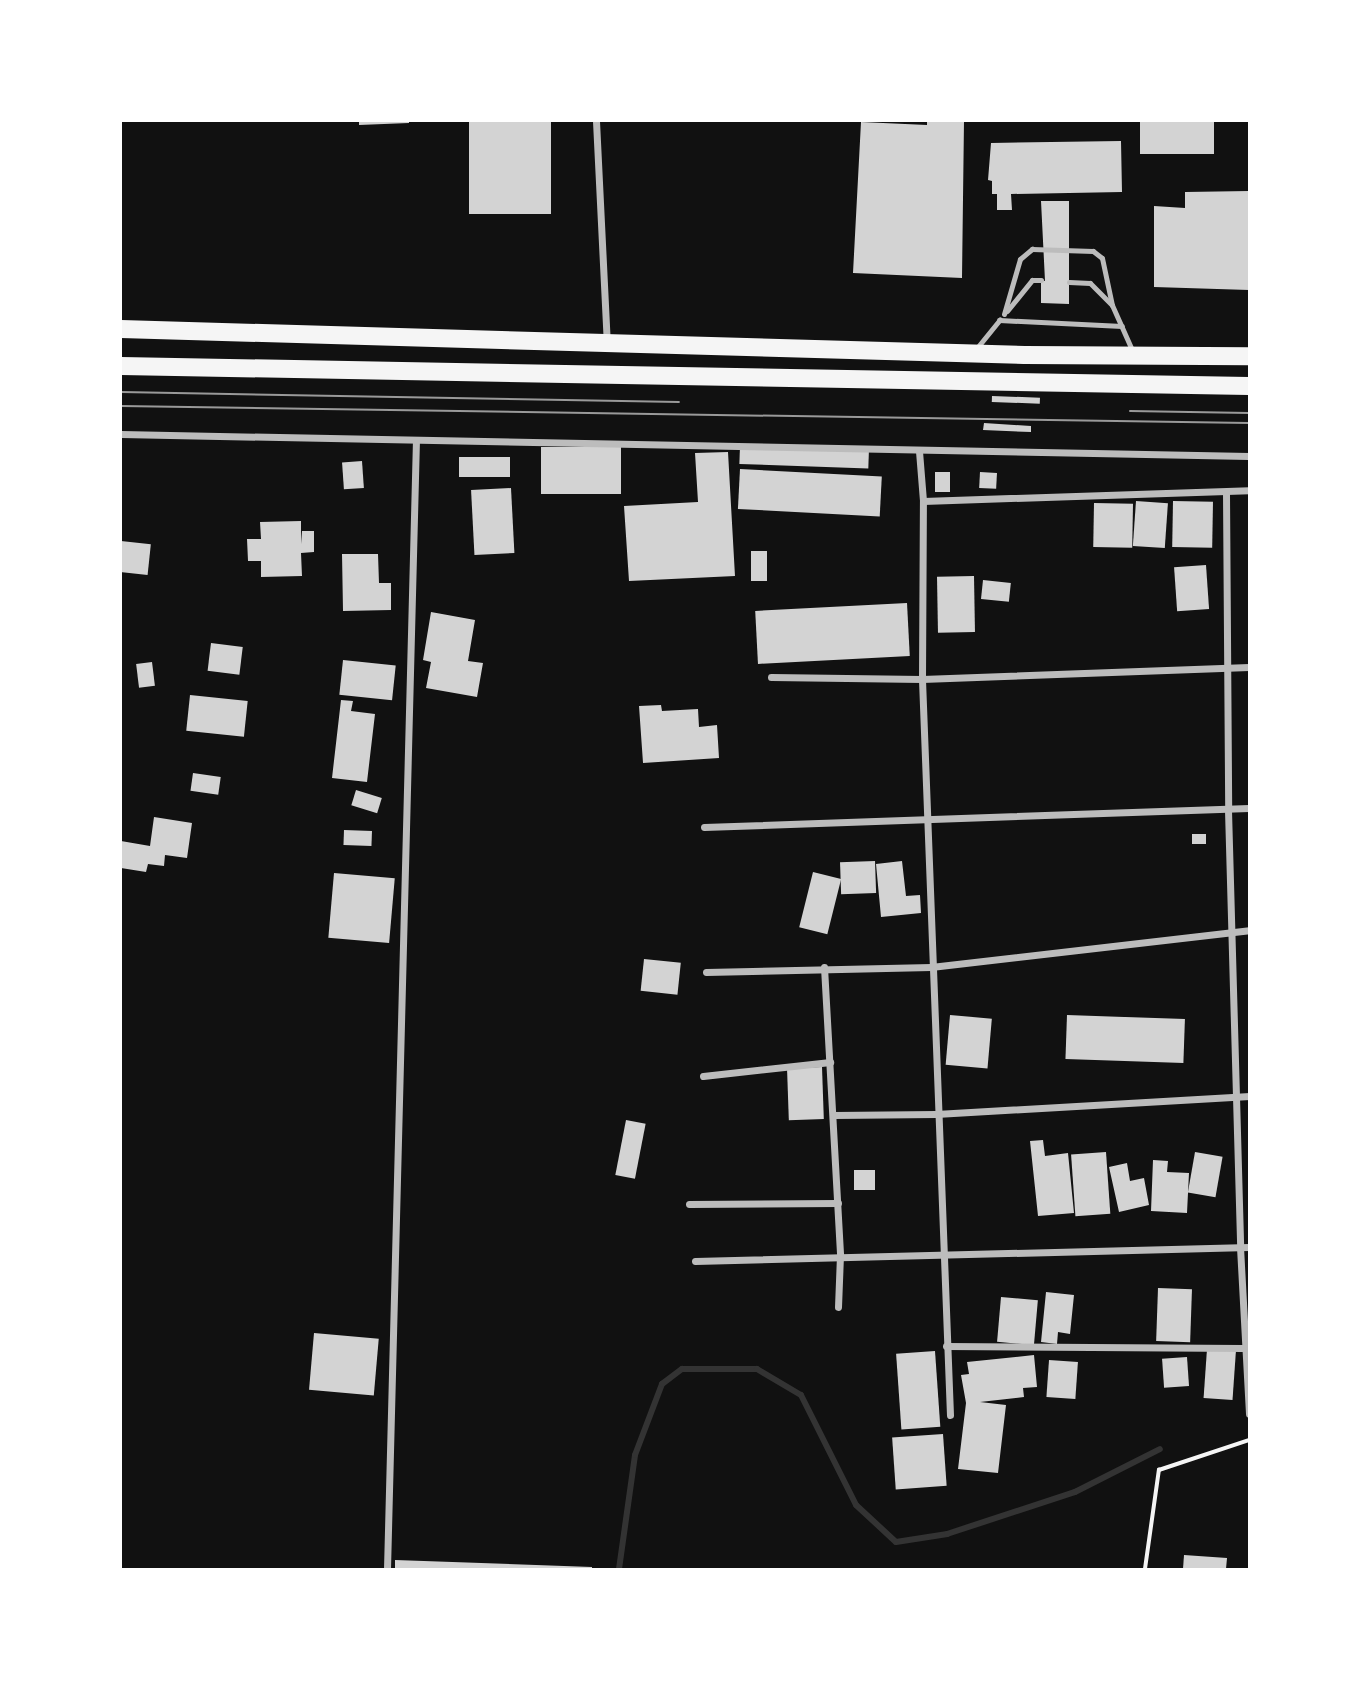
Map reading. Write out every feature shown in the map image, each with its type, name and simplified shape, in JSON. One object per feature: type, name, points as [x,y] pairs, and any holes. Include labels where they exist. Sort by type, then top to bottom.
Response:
[{"type":"main road","points":[[121,329],[972,354],[1249,356]]},
{"type":"main road","points":[[121,366],[1249,386]]},
{"type":"street","points":[[596,121],[607,344]]},
{"type":"street","points":[[121,434],[707,443],[919,451],[1249,456]]},
{"type":"street","points":[[387,1569],[416,440]]},
{"type":"street","points":[[919,451],[923,501],[922,679],[936,1114],[946,1255],[946,1346],[950,1415]]},
{"type":"street","points":[[923,501],[1226,493],[1249,490]]},
{"type":"street","points":[[1226,493],[1230,669],[1228,810],[1234,930],[1243,1348],[1249,1414]]},
{"type":"street","points":[[771,677],[922,679],[1249,667]]},
{"type":"street","points":[[705,827],[928,816],[1249,808]]},
{"type":"street","points":[[706,972],[824,967],[932,967],[1249,930]]},
{"type":"street","points":[[824,967],[838,1203],[838,1307]]},
{"type":"street","points":[[704,1076],[830,1062]]},
{"type":"street","points":[[834,1115],[936,1114],[1249,1096]]},
{"type":"street","points":[[689,1203],[838,1203]]},
{"type":"street","points":[[695,1261],[840,1255],[1249,1247]]},
{"type":"street","points":[[946,1346],[1243,1348]]},
{"type":"lane","points":[[1004,314],[1020,260],[1032,249],[1093,251],[1102,258],[1112,305],[1135,356]]},
{"type":"lane","points":[[972,354],[1032,280],[1041,280]]},
{"type":"lane","points":[[1069,282],[1090,283],[1112,305]]},
{"type":"lane","points":[[999,320],[1122,326]]},
{"type":"path","points":[[1145,1569],[1159,1470],[1249,1440]]},
{"type":"building","points":[[359,121],[409,121],[409,123],[359,125]]},
{"type":"building","points":[[469,121],[551,121],[551,214],[469,214]]},
{"type":"building","points":[[927,121],[964,121],[962,278],[853,273],[861,122],[927,125]]},
{"type":"building","points":[[1140,121],[1214,121],[1214,154],[1140,154]]},
{"type":"building","points":[[1121,141],[1122,192],[1011,194],[1012,210],[997,210],[997,194],[992,194],[992,181],[988,180],[991,143]]},
{"type":"building","points":[[1249,191],[1249,290],[1154,287],[1154,206],[1185,208],[1185,192]]},
{"type":"building","points":[[1041,201],[1069,201],[1069,304],[1041,303],[1041,280],[1045,281]]},
{"type":"building","points":[[992,396],[1040,398],[1040,404],[992,402]]},
{"type":"building","points":[[984,423],[1031,426],[1031,432],[983,430]]},
{"type":"building","points":[[740,446],[869,451],[868,468],[739,464]]},
{"type":"building","points":[[541,447],[621,447],[621,494],[541,494]]},
{"type":"building","points":[[728,452],[735,576],[629,581],[624,506],[698,502],[695,453]]},
{"type":"building","points":[[459,457],[510,457],[510,477],[459,477]]},
{"type":"building","points":[[362,461],[364,488],[344,489],[342,462]]},
{"type":"building","points":[[740,469],[882,476],[880,516],[738,509]]},
{"type":"building","points":[[935,472],[950,472],[950,492],[935,492]]},
{"type":"building","points":[[980,472],[997,473],[996,489],[979,488]]},
{"type":"building","points":[[511,488],[514,553],[474,555],[471,490]]},
{"type":"building","points":[[1136,501],[1168,503],[1165,548],[1133,546]]},
{"type":"building","points":[[1173,501],[1213,502],[1212,548],[1172,547]]},
{"type":"building","points":[[1094,503],[1133,504],[1132,548],[1093,547]]},
{"type":"building","points":[[301,521],[301,544],[302,531],[314,531],[314,552],[301,553],[302,576],[261,577],[261,561],[248,561],[247,539],[261,539],[260,522]]},
{"type":"building","points":[[121,541],[151,544],[148,575],[121,572]]},
{"type":"building","points":[[751,551],[767,551],[767,581],[751,581]]},
{"type":"building","points":[[342,554],[378,554],[379,583],[391,583],[391,610],[343,611]]},
{"type":"building","points":[[1206,565],[1209,609],[1177,611],[1174,567]]},
{"type":"building","points":[[974,576],[975,632],[938,633],[937,577]]},
{"type":"building","points":[[983,580],[1011,583],[1009,602],[981,599]]},
{"type":"building","points":[[907,603],[910,656],[758,664],[755,611]]},
{"type":"building","points":[[431,612],[475,620],[468,661],[483,663],[477,697],[426,688],[431,662],[423,660]]},
{"type":"building","points":[[211,643],[243,647],[239,675],[208,671]]},
{"type":"building","points":[[343,660],[396,666],[392,700],[339,695]]},
{"type":"building","points":[[152,662],[155,686],[139,688],[136,664]]},
{"type":"building","points":[[190,695],[248,701],[244,737],[186,731]]},
{"type":"building","points":[[341,700],[353,701],[351,711],[375,714],[367,782],[332,778]]},
{"type":"building","points":[[661,705],[662,711],[698,709],[699,727],[717,725],[719,758],[643,763],[639,706]]},
{"type":"building","points":[[193,773],[221,777],[218,795],[190,791]]},
{"type":"building","points":[[356,790],[382,798],[377,813],[351,805]]},
{"type":"building","points":[[154,817],[192,823],[187,858],[165,855],[164,866],[148,864],[146,872],[121,868],[121,841],[150,846]]},
{"type":"building","points":[[344,830],[372,831],[371,846],[343,845]]},
{"type":"building","points":[[1192,834],[1206,834],[1206,844],[1192,844]]},
{"type":"building","points":[[875,861],[876,893],[841,894],[840,862]]},
{"type":"building","points":[[902,861],[906,896],[920,895],[921,913],[881,917],[876,864]]},
{"type":"building","points":[[813,872],[841,879],[827,934],[799,927]]},
{"type":"building","points":[[334,873],[395,878],[389,943],[328,938]]},
{"type":"building","points":[[644,959],[681,963],[677,995],[641,991]]},
{"type":"building","points":[[950,1015],[992,1019],[987,1068],[946,1065]]},
{"type":"building","points":[[1067,1015],[1185,1019],[1183,1063],[1065,1059]]},
{"type":"building","points":[[822,1067],[824,1119],[789,1120],[787,1068]]},
{"type":"building","points":[[626,1120],[646,1124],[635,1179],[615,1175]]},
{"type":"building","points":[[1043,1140],[1045,1156],[1068,1153],[1074,1213],[1038,1216],[1030,1141]]},
{"type":"building","points":[[1106,1152],[1110,1214],[1075,1216],[1071,1154]]},
{"type":"building","points":[[1195,1152],[1223,1157],[1215,1197],[1188,1192]]},
{"type":"building","points":[[1153,1160],[1168,1161],[1167,1172],[1189,1173],[1187,1213],[1151,1211]]},
{"type":"building","points":[[1127,1163],[1130,1181],[1144,1178],[1149,1205],[1119,1212],[1109,1167]]},
{"type":"building","points":[[854,1170],[875,1170],[875,1190],[854,1190]]},
{"type":"building","points":[[1158,1288],[1192,1289],[1190,1342],[1156,1341]]},
{"type":"building","points":[[1046,1292],[1074,1295],[1070,1334],[1058,1332],[1057,1344],[1041,1342]]},
{"type":"building","points":[[1001,1297],[1038,1300],[1034,1345],[997,1342]]},
{"type":"building","points":[[314,1333],[379,1339],[374,1395],[309,1390]]},
{"type":"building","points":[[1207,1349],[1236,1351],[1233,1400],[1204,1398]]},
{"type":"building","points":[[935,1351],[940,1427],[901,1430],[896,1354]]},
{"type":"building","points":[[1034,1355],[1037,1387],[1023,1388],[1024,1397],[980,1402],[1006,1405],[998,1473],[958,1469],[966,1403],[961,1375],[969,1374],[967,1362]]},
{"type":"building","points":[[1187,1357],[1189,1386],[1164,1388],[1162,1359]]},
{"type":"building","points":[[1049,1360],[1078,1362],[1075,1399],[1046,1397]]},
{"type":"building","points":[[943,1434],[947,1486],[896,1489],[892,1438]]},
{"type":"building","points":[[1184,1555],[1227,1558],[1226,1569],[1183,1569]]},
{"type":"building","points":[[395,1560],[592,1567],[592,1569],[395,1569]]},
{"type":"waterway","points":[[619,1569],[635,1455],[662,1384],[682,1369],[757,1369],[801,1395],[856,1505],[896,1542],[947,1534],[1075,1492],[1160,1449]]},
{"type":"tram line","points":[[121,392],[679,402]]},
{"type":"tram line","points":[[121,406],[1249,423]]},
{"type":"tram line","points":[[1130,411],[1249,413]]}]
